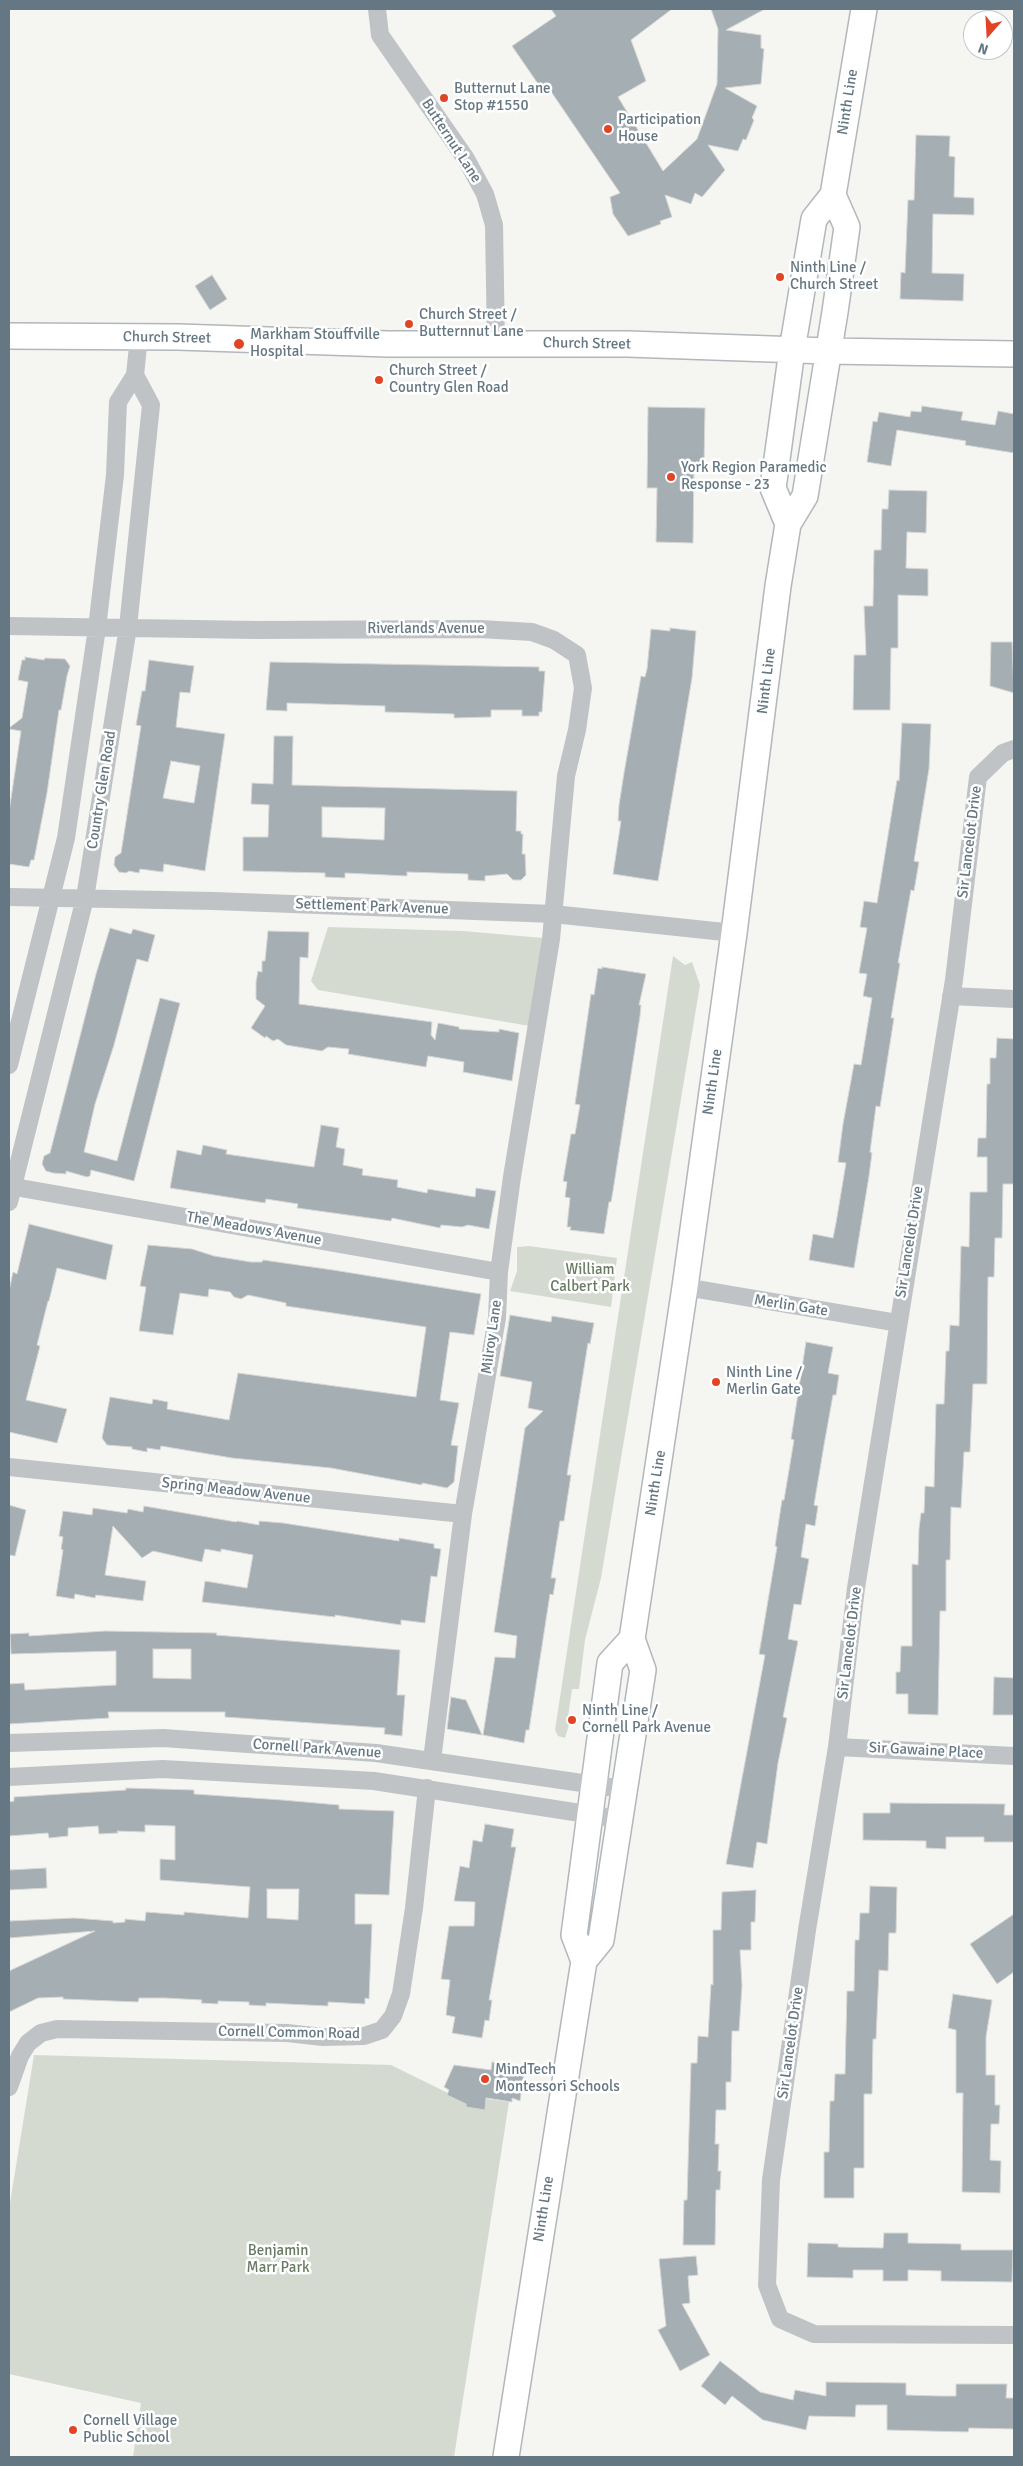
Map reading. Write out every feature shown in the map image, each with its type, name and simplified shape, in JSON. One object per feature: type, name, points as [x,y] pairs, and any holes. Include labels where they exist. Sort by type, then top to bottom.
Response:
[{"type":"main road","name":"Ninth Line","points":[[788,524],[773,488],[792,350],[814,219],[832,195],[864,9]]},
{"type":"main road","name":"Ninth Line","points":[[584,1961],[601,1940],[618,1819],[643,1670],[632,1639],[685,1287],[734,933],[778,586],[788,524],[805,496],[847,227],[832,195]]},
{"type":"main road","name":"Church Street","points":[[9,336],[139,337],[388,344],[628,344],[828,351],[1014,354]]},
{"type":"main road","name":"Ninth Line","points":[[506,2457],[584,1961],[574,1935],[592,1784],[610,1663],[632,1639]]},
{"type":"street","name":"Butternut Lane","points":[[377,9],[380,35],[466,159],[485,194],[494,225],[496,343]]},
{"type":"street","name":"Country Glen Road","points":[[9,1065],[66,838],[97,628],[115,476],[118,402],[135,375],[139,337]]},
{"type":"street","name":"Country Glen Road","points":[[10,1191],[84,898],[128,627],[151,404],[135,375]]},
{"type":"street","name":"Riverlands Avenue","points":[[9,626],[255,630],[489,629],[532,632],[554,640],[576,655],[583,688],[577,730],[566,776],[553,914]]},
{"type":"street","name":"Sir Lancelot Drive","points":[[1014,750],[1003,753],[978,777],[951,996],[856,1588],[837,1747],[807,1930],[772,2180],[768,2285],[780,2319],[814,2334],[1014,2334]]},
{"type":"street","name":"Settlement Park Avenue","points":[[9,897],[553,914],[734,933]]},
{"type":"street","name":"Milroy Lane","points":[[432,1760],[463,1514],[497,1318],[499,1272],[553,914]]},
{"type":"street","points":[[951,996],[1014,1000]]},
{"type":"street","name":"The Meadows Avenue","points":[[10,1191],[499,1272]]},
{"type":"street","name":"Merlin Gate","points":[[685,1287],[898,1323]]},
{"type":"street","name":"Spring Meadow Avenue","points":[[9,1467],[463,1514]]},
{"type":"street","name":"Cornell Park Avenue","points":[[9,1744],[164,1738],[376,1753],[623,1789]]},
{"type":"street","name":"Sir Gawaine Place","points":[[837,1747],[1014,1756]]},
{"type":"street","name":"Cornell Park Avenue","points":[[9,1777],[163,1769],[374,1781],[618,1819]]},
{"type":"street","name":"Cornell Common Road","points":[[9,2088],[20,2056],[28,2043],[41,2033],[58,2030],[287,2033],[323,2037],[364,2036],[382,2030],[393,2016],[401,1994],[414,1908],[427,1788]]},
{"type":"green space","points":[[328,927],[463,931],[543,938],[530,1026],[318,990],[311,981]]},
{"type":"green space","points":[[673,956],[685,965],[692,962],[700,985],[601,1578],[585,1640],[579,1689],[572,1689],[568,1717],[571,1718],[565,1738],[558,1736],[555,1730]]},
{"type":"green space","name":"William Calbert Park","points":[[529,1246],[617,1258],[611,1307],[510,1291],[517,1271],[517,1247]]},
{"type":"green space","name":"Benjamin Marr Park","points":[[34,2055],[391,2065],[450,2094],[509,2102],[454,2457],[133,2457],[141,2403],[9,2374],[9,2209]]},
{"type":"building","name":"Participation House","points":[[551,9],[672,9],[631,40],[646,81],[618,97],[663,171],[697,139],[717,84],[718,29],[711,9],[765,9],[726,30],[761,35],[761,48],[764,49],[761,84],[725,88],[757,106],[746,140],[743,139],[738,151],[708,145],[725,170],[702,197],[695,193],[691,204],[665,195],[672,217],[660,221],[661,224],[628,236],[613,214],[610,197],[620,193],[550,90],[545,94],[512,46],[556,16]]},
{"type":"building","points":[[916,135],[950,136],[949,156],[955,157],[954,197],[974,198],[974,215],[933,214],[932,273],[964,274],[963,301],[900,299],[901,272],[905,273],[908,200],[914,200]]},
{"type":"building","points":[[212,275],[227,299],[210,310],[195,286]]},
{"type":"building","points":[[922,406],[963,412],[961,420],[995,425],[998,411],[1014,414],[1014,453],[965,445],[966,441],[897,430],[891,466],[867,462],[873,421],[877,422],[879,412],[910,417],[911,411],[921,412]]},
{"type":"building","name":"York Region Paramedic Response - 23","points":[[648,407],[705,408],[704,466],[694,466],[693,543],[656,542],[657,488],[647,488]]},
{"type":"building","points":[[889,490],[927,491],[926,533],[907,532],[906,568],[928,569],[928,596],[898,595],[898,648],[891,648],[890,710],[853,710],[854,655],[866,655],[864,606],[873,606],[874,550],[881,550],[882,509],[888,509]]},
{"type":"building","points":[[670,628],[696,631],[692,678],[658,881],[613,874],[621,821],[618,821],[619,805],[641,676],[645,677],[647,669],[651,629],[670,631]]},
{"type":"building","points":[[991,642],[1012,642],[1014,693],[990,686]]},
{"type":"building","points":[[25,657],[44,660],[45,658],[65,659],[70,666],[61,710],[59,710],[47,793],[34,860],[31,860],[29,867],[9,864],[9,812],[21,731],[9,728],[22,718],[28,682],[18,680],[22,660],[25,660]]},
{"type":"building","points":[[149,660],[194,666],[190,693],[180,692],[176,727],[225,734],[205,871],[164,864],[163,872],[140,869],[139,873],[129,871],[126,873],[119,872],[114,865],[115,857],[121,853],[141,726],[136,725],[142,691],[145,691]],"holes":[[[171,761],[200,766],[194,803],[163,798]]]},
{"type":"building","points":[[270,662],[539,667],[539,671],[545,671],[542,712],[539,712],[539,716],[522,716],[522,710],[491,710],[491,717],[454,718],[454,714],[385,712],[385,706],[287,703],[287,711],[266,710]]},
{"type":"building","points":[[902,723],[931,724],[929,769],[914,861],[919,862],[914,891],[911,890],[898,963],[900,963],[891,1018],[894,1018],[880,1107],[876,1106],[869,1176],[854,1268],[809,1260],[813,1234],[833,1238],[836,1223],[846,1163],[838,1162],[843,1124],[854,1064],[861,1065],[872,998],[863,996],[867,974],[859,973],[867,928],[860,927],[864,901],[877,903],[897,780],[899,781]]},
{"type":"building","points":[[274,736],[293,736],[292,785],[517,791],[516,831],[521,831],[521,834],[523,834],[522,854],[525,854],[526,875],[521,880],[513,880],[507,874],[485,876],[485,881],[468,880],[468,874],[407,872],[407,876],[345,873],[345,878],[325,877],[325,873],[243,871],[243,837],[268,837],[269,805],[251,804],[252,783],[273,784]],"holes":[[[322,807],[385,808],[384,840],[322,837]]]},
{"type":"building","points":[[110,928],[131,934],[133,929],[155,935],[148,962],[137,959],[114,1045],[95,1104],[84,1152],[117,1161],[160,998],[180,1003],[134,1181],[91,1170],[90,1176],[87,1177],[66,1171],[66,1174],[53,1173],[46,1171],[42,1164],[44,1156],[50,1153],[96,974]]},
{"type":"building","points":[[268,931],[309,932],[308,958],[300,957],[299,1004],[432,1022],[431,1035],[435,1040],[438,1023],[459,1027],[459,1029],[499,1032],[499,1029],[519,1033],[512,1081],[463,1072],[464,1062],[428,1056],[426,1067],[348,1054],[349,1049],[328,1047],[322,1051],[286,1045],[278,1039],[273,1041],[266,1036],[265,1038],[251,1028],[265,1006],[256,999],[256,982],[258,971],[262,972],[262,961],[265,961]]},
{"type":"building","points":[[602,967],[646,974],[639,1005],[641,1005],[640,1016],[613,1191],[611,1202],[609,1202],[604,1234],[570,1230],[571,1227],[567,1227],[570,1198],[565,1197],[567,1182],[563,1181],[571,1134],[575,1134],[580,1105],[575,1104],[591,994],[594,995],[598,968],[602,969]]},
{"type":"building","points":[[997,1038],[1014,1039],[1014,1184],[1003,1184],[1002,1238],[995,1238],[994,1277],[988,1277],[987,1384],[973,1384],[970,1452],[964,1452],[961,1508],[951,1507],[950,1560],[946,1560],[946,1611],[940,1611],[938,1715],[908,1714],[908,1694],[896,1694],[896,1672],[900,1672],[901,1646],[912,1646],[912,1564],[918,1565],[919,1529],[921,1513],[924,1513],[925,1486],[934,1487],[936,1404],[944,1404],[946,1351],[949,1351],[950,1325],[959,1326],[961,1246],[969,1247],[970,1192],[987,1192],[987,1157],[977,1157],[978,1138],[986,1138],[987,1084],[990,1084],[990,1058],[996,1058]]},
{"type":"building","points":[[321,1125],[339,1128],[336,1147],[345,1149],[343,1165],[363,1169],[362,1175],[398,1180],[397,1187],[427,1193],[428,1189],[475,1197],[476,1188],[496,1191],[489,1229],[468,1225],[462,1227],[441,1225],[440,1228],[392,1218],[391,1221],[297,1208],[298,1204],[266,1199],[265,1203],[170,1188],[177,1150],[201,1155],[203,1145],[227,1150],[226,1154],[314,1167]]},
{"type":"building","points":[[29,1224],[113,1245],[106,1280],[57,1268],[37,1345],[40,1346],[26,1400],[67,1409],[57,1443],[9,1432],[9,1291],[13,1272],[17,1274]]},
{"type":"building","points":[[148,1245],[192,1249],[214,1256],[251,1262],[262,1262],[263,1260],[481,1294],[474,1335],[450,1332],[440,1400],[459,1403],[451,1445],[458,1446],[454,1482],[447,1488],[331,1468],[232,1458],[161,1446],[160,1450],[147,1448],[147,1452],[132,1449],[132,1447],[107,1445],[102,1438],[110,1397],[152,1404],[153,1399],[168,1402],[167,1409],[229,1420],[238,1373],[416,1397],[426,1327],[286,1306],[286,1303],[248,1295],[241,1299],[234,1297],[230,1292],[209,1289],[208,1297],[180,1293],[173,1335],[139,1331],[146,1287],[140,1286]]},
{"type":"building","points":[[510,1315],[551,1322],[552,1316],[594,1323],[590,1344],[588,1343],[567,1475],[571,1475],[564,1521],[560,1521],[551,1578],[556,1578],[553,1595],[550,1594],[529,1730],[526,1730],[524,1743],[483,1735],[495,1657],[515,1658],[517,1636],[494,1632],[525,1428],[543,1411],[528,1408],[532,1382],[500,1376]]},
{"type":"building","points":[[806,1342],[833,1347],[828,1373],[839,1375],[836,1395],[833,1395],[814,1505],[818,1506],[815,1526],[806,1524],[801,1557],[809,1559],[801,1605],[794,1604],[788,1639],[798,1641],[783,1717],[787,1718],[778,1763],[767,1844],[757,1842],[753,1868],[726,1864],[765,1655],[759,1654],[777,1547],[775,1546],[782,1500],[784,1500],[794,1440],[791,1439]]},
{"type":"building","points":[[9,1505],[26,1510],[15,1556],[9,1555]]},
{"type":"building","points":[[144,1506],[236,1522],[259,1525],[259,1521],[283,1523],[399,1541],[399,1538],[434,1544],[434,1548],[441,1549],[437,1577],[431,1576],[425,1623],[401,1620],[401,1625],[335,1615],[335,1617],[202,1602],[205,1581],[247,1588],[253,1555],[221,1549],[221,1552],[205,1549],[202,1562],[153,1551],[142,1558],[113,1526],[105,1575],[146,1581],[143,1601],[96,1595],[95,1598],[75,1594],[74,1599],[56,1596],[63,1550],[61,1549],[63,1537],[59,1536],[63,1511],[92,1515],[93,1508],[127,1513],[128,1509],[143,1512]]},
{"type":"building","points":[[105,1631],[217,1633],[216,1635],[400,1650],[397,1695],[405,1695],[402,1736],[384,1734],[385,1728],[225,1717],[225,1712],[108,1712],[109,1718],[9,1724],[9,1684],[24,1683],[25,1690],[116,1685],[116,1651],[11,1654],[10,1634],[29,1633],[29,1636]],"holes":[[[153,1649],[191,1649],[191,1679],[153,1678]]]},
{"type":"building","points":[[994,1677],[1014,1678],[1014,1715],[993,1715]]},
{"type":"building","points":[[451,1697],[466,1700],[482,1735],[447,1729]]},
{"type":"building","points":[[126,1788],[194,1790],[194,1794],[339,1805],[339,1809],[394,1811],[389,1895],[355,1894],[355,1924],[372,1924],[369,1999],[365,1998],[365,2004],[328,2002],[328,2006],[266,2003],[266,2006],[249,2005],[249,2002],[218,2001],[218,2004],[201,2003],[202,2000],[165,1998],[139,1998],[138,2002],[63,1999],[63,1997],[38,1998],[9,2012],[9,1971],[95,1931],[9,1938],[9,1921],[74,1918],[113,1921],[113,1923],[125,1922],[125,1919],[145,1921],[146,1912],[184,1915],[184,1912],[248,1918],[250,1887],[160,1880],[160,1859],[175,1860],[175,1826],[145,1825],[145,1832],[117,1831],[118,1833],[99,1834],[98,1826],[68,1828],[68,1836],[49,1838],[48,1833],[9,1836],[9,1802],[14,1801],[14,1797],[126,1790]],"holes":[[[267,1889],[299,1889],[298,1920],[267,1918]]]},
{"type":"building","points":[[890,1803],[1005,1804],[1004,1815],[1014,1815],[1014,1842],[984,1842],[984,1837],[946,1837],[946,1849],[926,1848],[926,1841],[863,1840],[863,1813],[890,1813]]},
{"type":"building","points":[[485,1824],[514,1829],[511,1847],[516,1847],[489,2000],[492,2000],[489,2021],[485,2020],[482,2038],[452,2033],[455,2017],[446,2015],[450,1980],[441,1979],[449,1926],[474,1926],[475,1902],[454,1901],[460,1866],[469,1868],[473,1840],[482,1842]]},
{"type":"building","points":[[46,1868],[47,1888],[9,1890],[9,1870]]},
{"type":"building","points":[[870,1886],[897,1887],[896,1933],[889,1933],[888,1971],[879,1970],[876,2039],[873,2039],[872,2094],[864,2094],[864,2168],[854,2168],[854,2198],[824,2198],[824,2152],[829,2152],[830,2101],[834,2101],[835,2074],[845,2074],[847,1991],[854,1991],[855,1940],[859,1940],[860,1913],[869,1913]]},
{"type":"building","points":[[756,1890],[755,1922],[751,1922],[751,1950],[740,1950],[742,1986],[739,2031],[732,2031],[731,2082],[726,2082],[726,2110],[716,2110],[715,2144],[719,2144],[718,2171],[721,2171],[720,2190],[716,2190],[715,2245],[683,2245],[684,2200],[687,2200],[691,2063],[697,2063],[698,2036],[708,2037],[711,1984],[713,1985],[713,1930],[721,1930],[722,1892]]},
{"type":"building","points":[[1014,1914],[1014,1972],[997,1984],[970,1944]]},
{"type":"building","points":[[953,1994],[992,2000],[986,2037],[986,2075],[995,2075],[995,2105],[1000,2105],[999,2124],[991,2124],[990,2160],[1001,2161],[1000,2193],[962,2192],[963,2093],[956,2093],[956,2030],[948,2028]]},
{"type":"building","name":"MindTech Montessori Schools","points":[[492,2062],[525,2067],[520,2101],[512,2098],[512,2102],[486,2098],[485,2110],[466,2107],[466,2104],[447,2095],[449,2090],[444,2087],[454,2065],[491,2070]]},
{"type":"building","points":[[884,2233],[908,2233],[908,2243],[961,2244],[961,2250],[1013,2250],[1012,2282],[941,2281],[941,2271],[908,2270],[908,2281],[883,2281],[883,2270],[853,2270],[853,2278],[807,2277],[808,2243],[838,2244],[838,2247],[883,2248]]},
{"type":"building","points":[[696,2256],[698,2275],[688,2276],[690,2303],[682,2304],[710,2355],[680,2371],[658,2330],[666,2326],[659,2259]]},
{"type":"building","points":[[720,2361],[760,2392],[793,2400],[795,2390],[826,2396],[826,2382],[906,2383],[906,2395],[940,2396],[956,2396],[956,2384],[1007,2384],[1006,2398],[1014,2398],[1014,2429],[969,2428],[968,2432],[887,2430],[887,2405],[856,2405],[855,2417],[809,2416],[806,2430],[763,2420],[732,2396],[725,2405],[701,2386]]},
{"type":"place","name":"Butternut Lane Stop #1550","points":[[444,98]]},
{"type":"place","name":"Participation House","points":[[608,129]]},
{"type":"place","name":"Ninth Line / Church Street","points":[[780,277]]},
{"type":"place","name":"Church Street / Butternnut Lane","points":[[409,324]]},
{"type":"place","name":"Markham Stouffville Hospital","points":[[239,344]]},
{"type":"place","name":"Church Street / Country Glen Road","points":[[379,380]]},
{"type":"place","name":"York Region Paramedic Response - 23","points":[[671,477]]},
{"type":"place","name":"Ninth Line / Merlin Gate","points":[[716,1382]]},
{"type":"place","name":"Ninth Line / Cornell Park Avenue","points":[[572,1720]]},
{"type":"place","name":"MindTech Montessori Schools","points":[[485,2079]]},
{"type":"place","name":"Cornell Village Public School","points":[[73,2430]]}]
